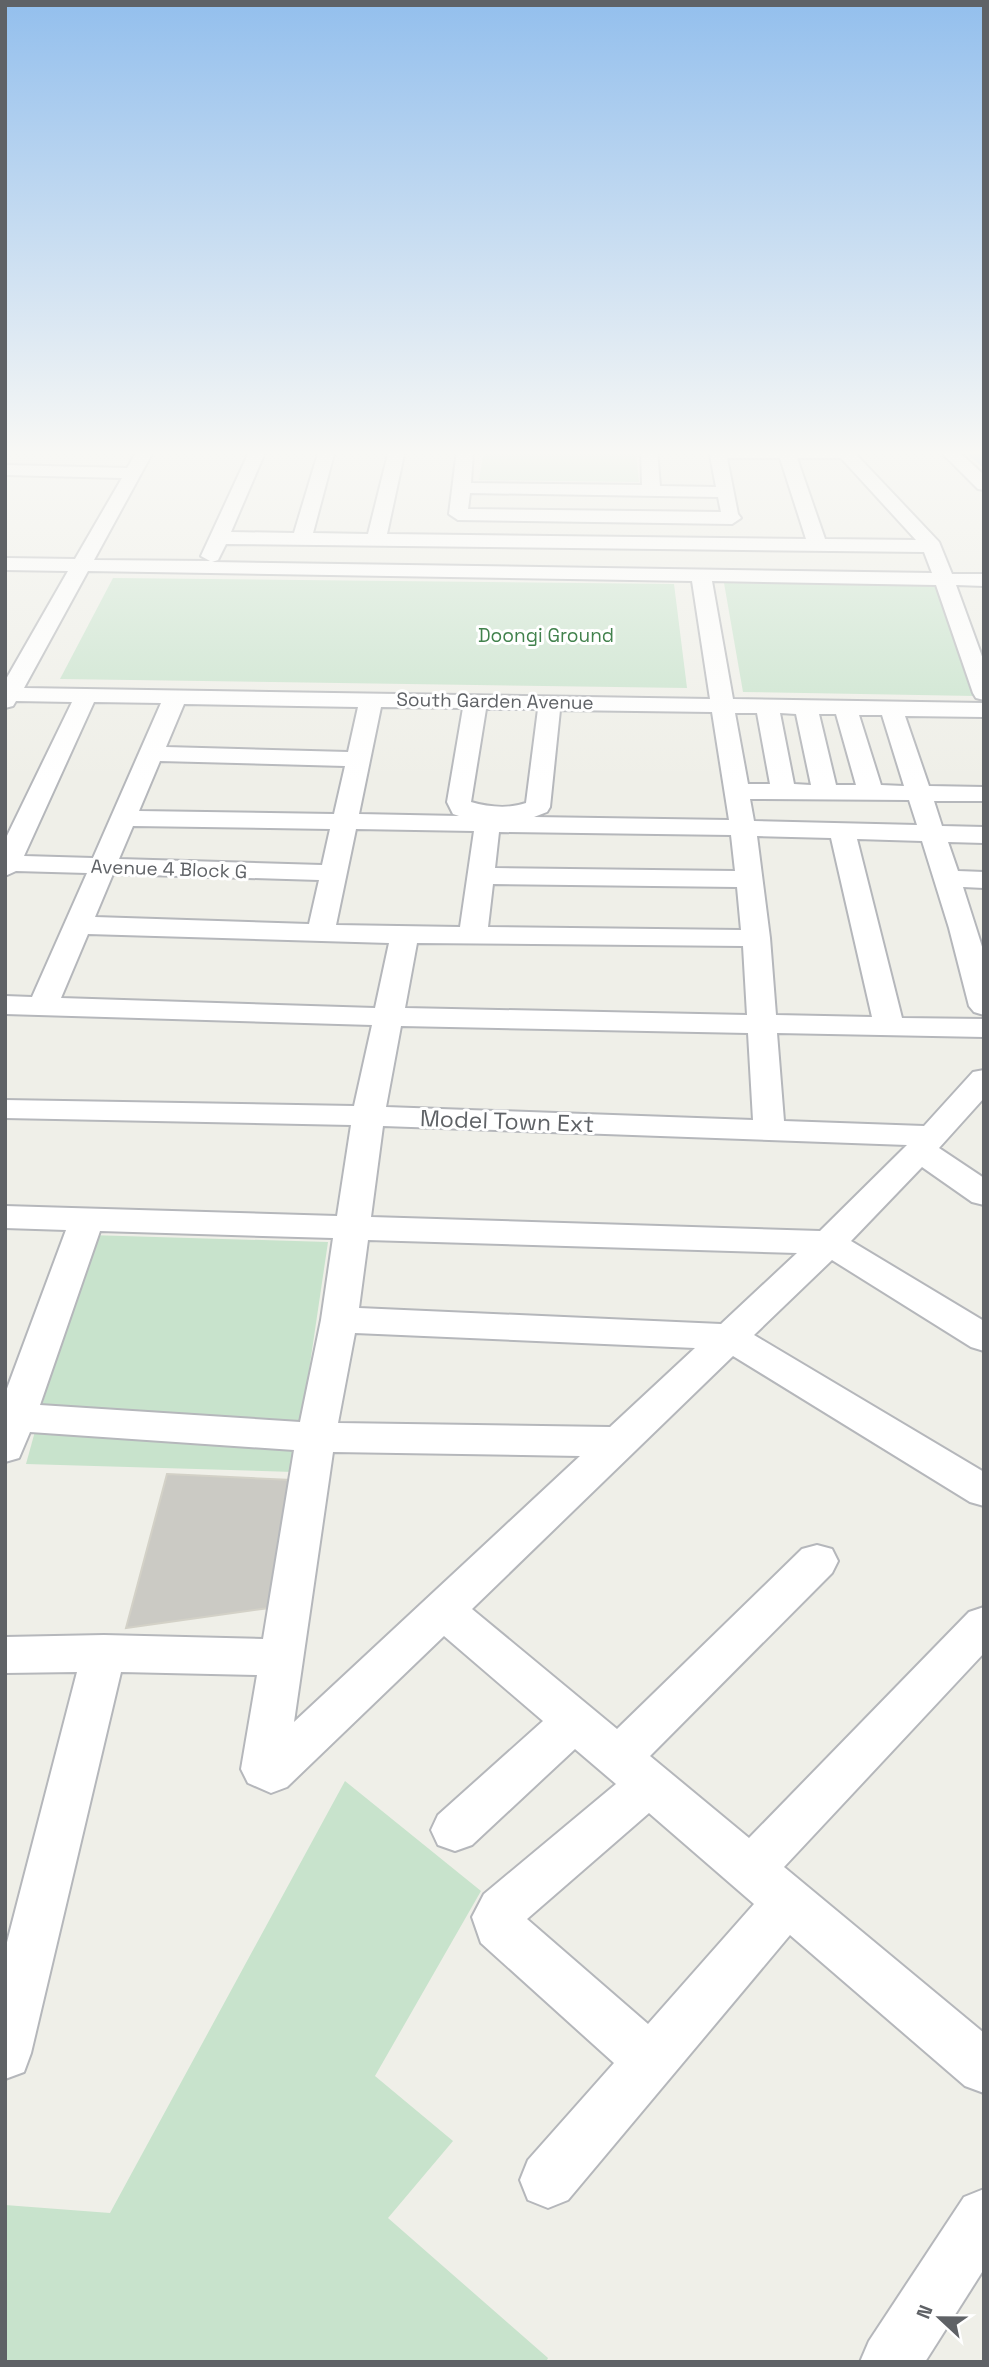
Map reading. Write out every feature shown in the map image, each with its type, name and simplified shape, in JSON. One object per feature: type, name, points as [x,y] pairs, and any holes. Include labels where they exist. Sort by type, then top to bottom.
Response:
[{"type":"street","points":[[7,696],[83,560]]},
{"type":"street","points":[[206,568],[209,560]]},
{"type":"street","points":[[448,571],[450,560]]},
{"type":"street","points":[[740,560],[742,576]]},
{"type":"street","points":[[938,560],[984,692]]},
{"type":"street","points":[[5,564],[984,580]]},
{"type":"street","points":[[701,575],[720,704],[743,828],[757,938],[769,1128]]},
{"type":"street","name":"South Garden Avenue","points":[[7,696],[984,709]]},
{"type":"street","points":[[6,865],[86,696]]},
{"type":"street","points":[[43,1006],[176,698]]},
{"type":"street","points":[[321,930],[371,700]]},
{"type":"street","points":[[476,701],[460,802],[462,809],[489,819],[519,814],[538,807],[550,702]]},
{"type":"street","points":[[767,705],[783,791]]},
{"type":"street","points":[[806,706],[825,792]]},
{"type":"street","points":[[845,706],[871,793]]},
{"type":"street","points":[[891,708],[947,879],[973,928],[984,1006]]},
{"type":"street","points":[[152,754],[358,759]]},
{"type":"street","points":[[737,791],[984,794]]},
{"type":"street","points":[[125,818],[345,823],[489,819],[984,835]]},
{"type":"street","points":[[473,935],[489,819]]},
{"type":"street","points":[[842,831],[889,1026]]},
{"type":"street","name":"Avenue 4 Block G","points":[[6,865],[332,873]]},
{"type":"street","points":[[480,876],[748,879]]},
{"type":"street","points":[[947,879],[984,880]]},
{"type":"street","points":[[79,925],[321,930],[405,935],[757,938]]},
{"type":"street","points":[[405,935],[368,1116],[339,1320],[316,1437],[280,1658],[264,1769],[271,1773],[830,1243],[984,1079]]},
{"type":"street","points":[[5,1005],[763,1026],[984,1028]]},
{"type":"street","name":"Model Town Ext","points":[[5,1109],[769,1128],[926,1143]]},
{"type":"street","points":[[926,1143],[984,1194]]},
{"type":"street","points":[[5,1217],[830,1243],[984,1338]]},
{"type":"street","points":[[87,1219],[11,1432],[620,1443]]},
{"type":"street","points":[[339,1320],[729,1337],[984,1491]]},
{"type":"street","points":[[650,2062],[499,1926],[497,1917],[634,1771],[817,1562]]},
{"type":"street","points":[[443,1610],[769,1886],[980,2056]]},
{"type":"street","points":[[548,2179],[650,2062],[769,1886],[984,1624]]},
{"type":"street","points":[[5,1655],[104,1653],[280,1658]]},
{"type":"street","points":[[5,2053],[104,1653]]},
{"type":"street","points":[[455,1830],[574,1721]]},
{"type":"street","points":[[890,2362],[984,2217]]},
{"type":"green space","name":"Doongi Ground","points":[[113,578],[674,584],[687,688],[60,679]]},
{"type":"green space","points":[[724,583],[935,585],[975,696],[743,692]]},
{"type":"green space","points":[[89,1235],[328,1242],[294,1472],[26,1464]]},
{"type":"green space","points":[[345,1781],[481,1891],[375,2076],[453,2141],[388,2218],[548,2358],[546,2362],[5,2362],[5,2205],[110,2213]]},
{"type":"building","points":[[167,1474],[291,1480],[269,1608],[126,1628]]}]
